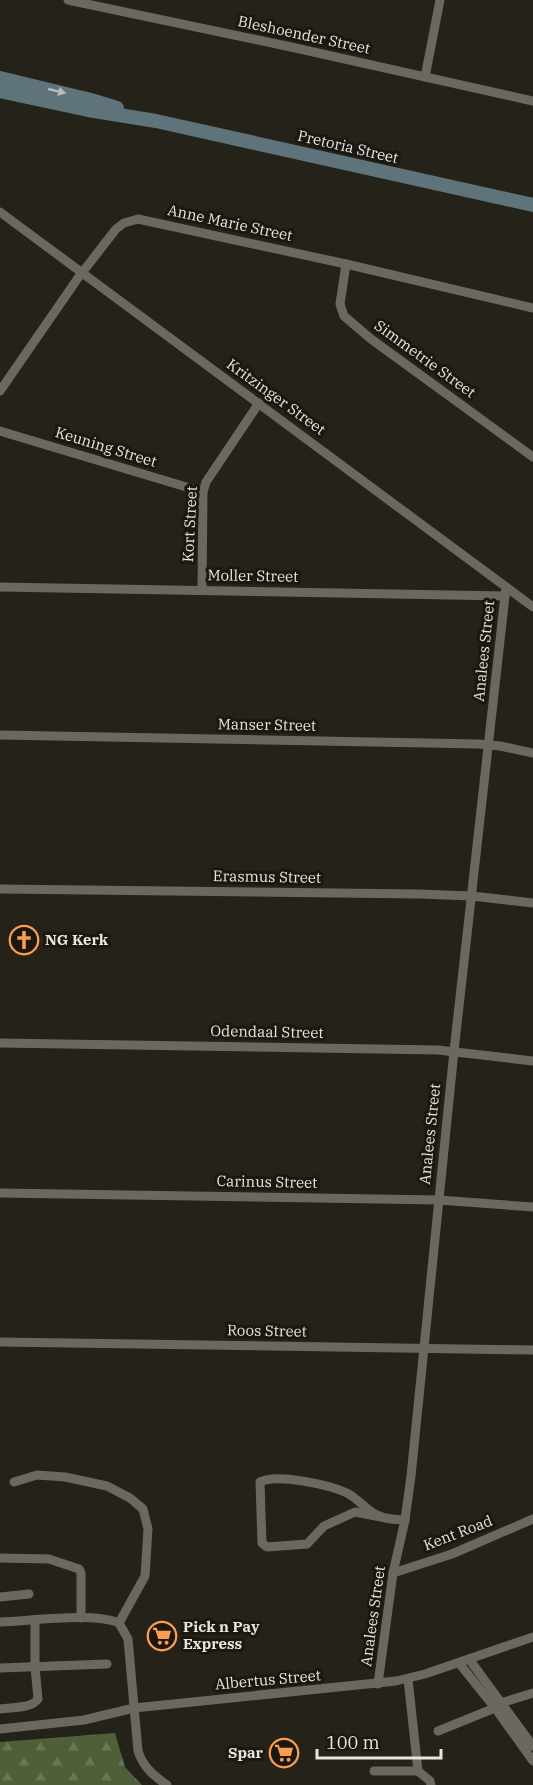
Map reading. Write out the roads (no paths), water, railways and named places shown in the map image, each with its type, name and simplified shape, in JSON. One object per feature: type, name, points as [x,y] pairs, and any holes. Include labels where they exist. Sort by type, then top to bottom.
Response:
[{"type":"main road","name":"Pretoria Street","points":[[0,78],[92,100],[156,121]]},
{"type":"main road","name":"Pretoria Street","points":[[0,91],[88,110],[156,121],[533,205]]},
{"type":"street","name":"Bleshoender Street","points":[[68,0],[533,101]]},
{"type":"street","points":[[424,76],[440,0]]},
{"type":"street","name":"Kritzinger Street","points":[[0,212],[259,404],[505,592],[533,607]]},
{"type":"street","name":"Anne Marie Street","points":[[0,391],[82,273],[116,229],[124,223],[138,219],[346,264],[533,308]]},
{"type":"street","name":"Simmetrie Street","points":[[346,264],[340,304],[344,316],[371,339],[533,457]]},
{"type":"street","name":"Kort Street","points":[[202,590],[203,492],[210,473],[259,404]]},
{"type":"street","name":"Keuning Street","points":[[0,431],[203,492]]},
{"type":"street","name":"Moller Street","points":[[0,587],[505,592]]},
{"type":"street","name":"Analees Street","points":[[378,1683],[393,1573],[405,1520],[505,592]]},
{"type":"street","name":"Manser Street","points":[[0,735],[489,745],[533,753]]},
{"type":"street","name":"Erasmus Street","points":[[0,889],[472,896],[533,903]]},
{"type":"street","name":"Odendaal Street","points":[[0,1043],[454,1051],[533,1061]]},
{"type":"street","name":"Carinus Street","points":[[0,1192],[439,1200],[533,1207]]},
{"type":"street","name":"Roos Street","points":[[0,1342],[533,1350]]},
{"type":"street","points":[[14,1482],[37,1475],[65,1477],[107,1486],[130,1498],[143,1509],[148,1529],[146,1576],[120,1623]]},
{"type":"street","points":[[381,1517],[347,1493],[325,1486],[290,1480],[265,1479],[260,1482],[262,1543],[267,1547],[307,1545],[324,1526],[355,1512],[381,1517],[405,1520]]},
{"type":"street","name":"Kent Road","points":[[393,1573],[452,1554],[533,1519]]},
{"type":"street","points":[[0,1558],[49,1559],[79,1569],[81,1573],[81,1618]]},
{"type":"street","points":[[0,1597],[29,1594]]},
{"type":"street","points":[[0,1622],[106,1618],[120,1623],[128,1639],[136,1737],[141,1760],[157,1778],[167,1785]]},
{"type":"street","points":[[0,1709],[35,1703],[38,1699],[35,1620]]},
{"type":"street","name":"Albertus Street","points":[[0,1729],[84,1720],[134,1708],[408,1679],[533,1637]]},
{"type":"street","points":[[469,1659],[533,1761]]},
{"type":"street","points":[[459,1662],[533,1746]]},
{"type":"street","points":[[0,1668],[107,1664]]},
{"type":"street","points":[[408,1679],[418,1771]]},
{"type":"street","points":[[438,1731],[533,1693]]},
{"type":"street","points":[[374,1771],[418,1771],[430,1781],[431,1785]]},
{"type":"place","name":"NG Kerk","points":[[24,940]]},
{"type":"place","name":"Pick n Pay Express","points":[[162,1636]]},
{"type":"place","name":"Spar","points":[[284,1753]]}]
